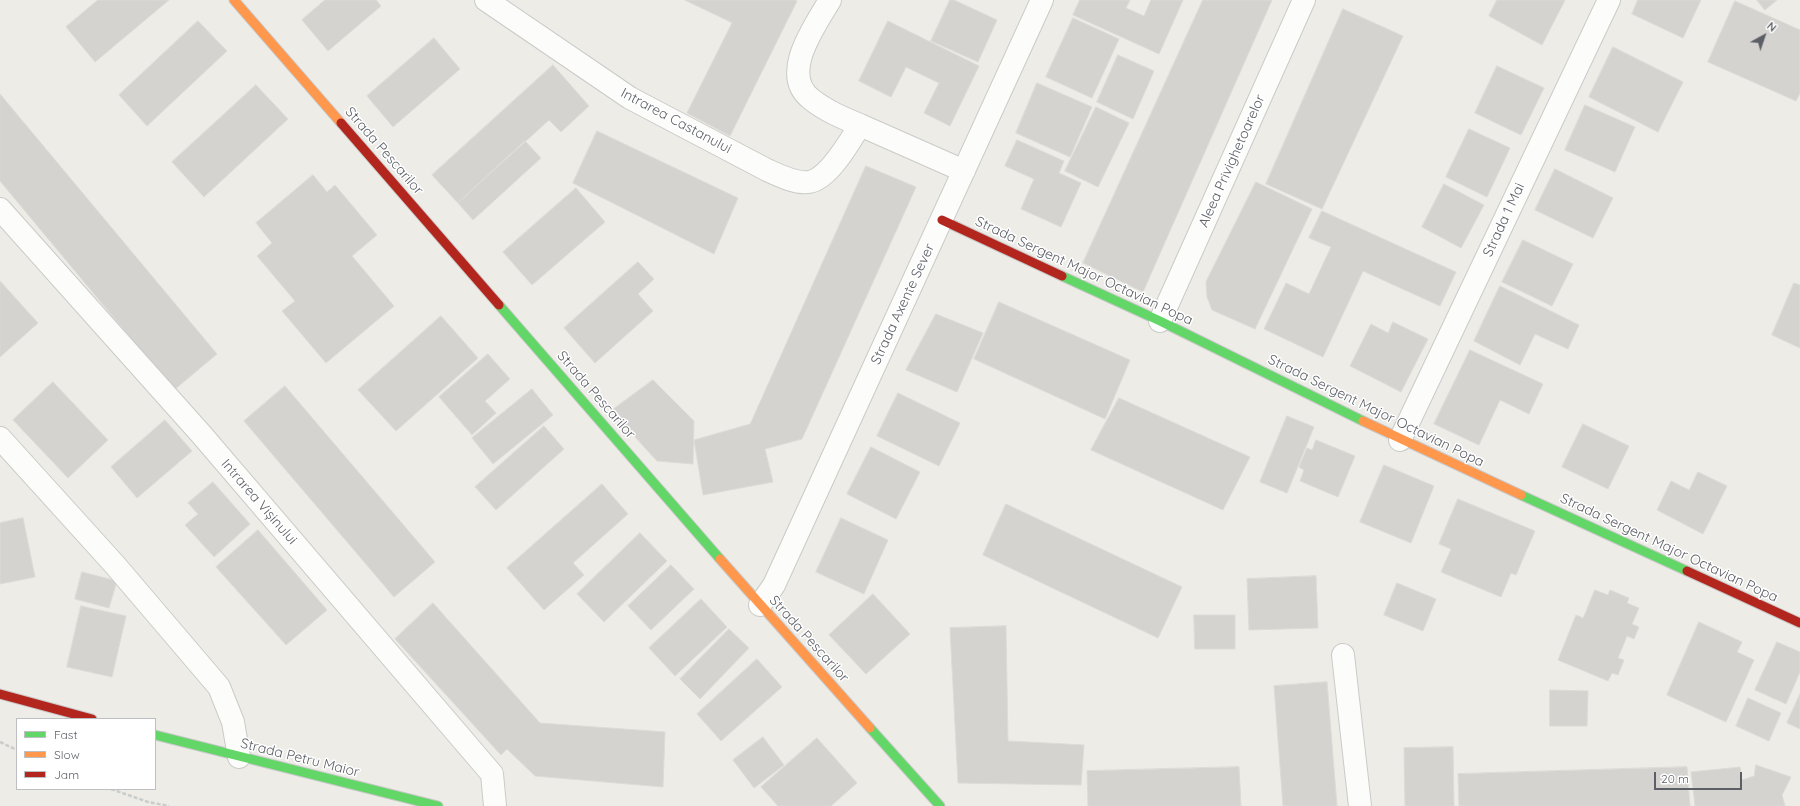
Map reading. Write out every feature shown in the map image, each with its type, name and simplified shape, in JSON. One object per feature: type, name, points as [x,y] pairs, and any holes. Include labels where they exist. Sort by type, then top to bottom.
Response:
[{"type":"street","name":"Strada Pescarilor","points":[[234,0],[760,605],[940,806]]},
{"type":"street","name":"Intrarea Castanului","points":[[486,0],[630,98],[767,170],[789,179],[808,182],[821,176],[835,162],[860,125]]},
{"type":"street","points":[[830,0],[806,42],[798,65],[802,88],[810,98],[830,112],[964,171]]},
{"type":"street","name":"Strada Axente Sever","points":[[760,605],[774,584],[1042,0]]},
{"type":"street","name":"Aleea Privighetoarelor","points":[[1160,321],[1304,0]]},
{"type":"street","name":"Strada 1 Mai","points":[[1400,440],[1609,0]]},
{"type":"street","name":"Intrarea Vișinului","points":[[0,209],[201,434],[492,774],[495,806]]},
{"type":"street","name":"Strada Sergent Major Octavian Popa","points":[[942,220],[1160,321],[1400,440],[1800,623]]},
{"type":"street","points":[[0,438],[115,565],[219,688],[233,722],[239,757]]},
{"type":"street","points":[[1343,655],[1360,806]]},
{"type":"street","points":[[0,694],[88,718]]},
{"type":"street","name":"Strada Petru Maior","points":[[156,735],[438,806]]},
{"type":"path","points":[[0,742],[16,750]]},
{"type":"path","points":[[114,790],[148,802],[168,806]]},
{"type":"building","points":[[98,0],[169,0],[95,62],[66,27]]},
{"type":"building","points":[[325,0],[376,0],[381,6],[328,51],[302,20]]},
{"type":"building","points":[[685,0],[797,1],[730,136],[687,113],[732,23]]},
{"type":"building","points":[[950,0],[954,0],[997,20],[978,62],[931,41]]},
{"type":"building","points":[[1080,0],[1130,0],[1126,8],[1144,16],[1151,0],[1183,0],[1159,54],[1073,15]]},
{"type":"building","points":[[1203,0],[1272,0],[1143,292],[1083,263]]},
{"type":"building","points":[[1497,0],[1565,0],[1542,45],[1489,16]]},
{"type":"building","points":[[1638,0],[1701,0],[1683,38],[1632,14]]},
{"type":"building","points":[[1757,0],[1777,0],[1765,10]]},
{"type":"building","points":[[1735,1],[1800,30],[1800,93],[1796,101],[1708,62]]},
{"type":"building","points":[[1343,9],[1403,36],[1322,209],[1266,184]]},
{"type":"building","points":[[1073,18],[1119,39],[1092,98],[1046,77]]},
{"type":"building","points":[[198,21],[227,51],[147,126],[119,95]]},
{"type":"building","points":[[888,21],[979,66],[950,126],[924,113],[939,83],[906,67],[891,97],[859,81]]},
{"type":"building","points":[[434,38],[460,69],[393,127],[367,96]]},
{"type":"building","points":[[1613,47],[1683,82],[1658,132],[1589,97]]},
{"type":"building","points":[[1118,55],[1154,71],[1133,119],[1097,102]]},
{"type":"building","points":[[553,65],[589,106],[561,132],[549,120],[458,203],[432,175]]},
{"type":"building","points":[[1497,66],[1544,88],[1521,135],[1475,113]]},
{"type":"building","points":[[1037,83],[1092,107],[1070,157],[1016,133]]},
{"type":"building","points":[[256,85],[288,119],[204,197],[172,162]]},
{"type":"building","points":[[0,94],[217,354],[174,390],[0,181]]},
{"type":"building","points":[[1585,105],[1635,127],[1615,172],[1565,150]]},
{"type":"building","points":[[1096,107],[1129,123],[1098,187],[1065,171]]},
{"type":"building","points":[[1469,129],[1510,148],[1487,197],[1446,177]]},
{"type":"building","points":[[597,131],[738,198],[714,254],[573,183]]},
{"type":"building","points":[[1017,140],[1064,161],[1059,173],[1081,183],[1061,227],[1021,209],[1034,179],[1005,166]]},
{"type":"building","points":[[525,141],[541,158],[473,220],[458,203]]},
{"type":"building","points":[[866,166],[916,187],[802,439],[765,449],[773,482],[703,495],[694,440],[750,424]]},
{"type":"building","points":[[1555,169],[1613,198],[1593,238],[1535,210]]},
{"type":"building","points":[[313,175],[327,192],[335,185],[377,235],[352,256],[394,306],[326,363],[282,311],[295,301],[257,256],[272,243],[256,223]]},
{"type":"building","points":[[1256,182],[1312,209],[1255,329],[1212,310],[1207,297],[1206,282]]},
{"type":"building","points":[[1444,184],[1484,205],[1461,248],[1422,227]]},
{"type":"building","points":[[576,188],[605,222],[532,285],[503,252]]},
{"type":"building","points":[[1322,211],[1456,272],[1440,306],[1363,271],[1323,357],[1264,329],[1286,283],[1309,294],[1331,247],[1309,238]]},
{"type":"building","points":[[1523,240],[1573,264],[1552,306],[1502,282]]},
{"type":"building","points":[[638,262],[654,279],[638,294],[653,311],[595,363],[564,328]]},
{"type":"building","points":[[0,281],[38,323],[0,357]]},
{"type":"building","points":[[1794,283],[1800,285],[1800,348],[1772,335]]},
{"type":"building","points":[[1500,286],[1579,325],[1568,349],[1535,334],[1520,365],[1474,341]]},
{"type":"building","points":[[999,302],[1130,360],[1105,419],[974,359]]},
{"type":"building","points":[[936,314],[983,333],[957,392],[906,370]]},
{"type":"building","points":[[441,316],[478,358],[396,431],[358,390]]},
{"type":"building","points":[[1393,322],[1428,339],[1401,392],[1350,366],[1371,324],[1388,333]]},
{"type":"building","points":[[1470,350],[1543,384],[1529,414],[1500,400],[1479,445],[1434,424]]},
{"type":"building","points":[[488,354],[510,379],[485,401],[496,413],[472,435],[439,397]]},
{"type":"building","points":[[653,380],[694,421],[693,464],[657,461],[611,411]]},
{"type":"building","points":[[53,382],[108,440],[68,478],[13,420]]},
{"type":"building","points":[[285,386],[435,562],[394,597],[244,421]]},
{"type":"building","points":[[532,389],[553,415],[493,464],[472,438]]},
{"type":"building","points":[[898,393],[960,423],[939,466],[877,436]]},
{"type":"building","points":[[1119,398],[1250,457],[1223,510],[1091,450]]},
{"type":"building","points":[[1287,416],[1314,427],[1287,493],[1260,482]]},
{"type":"building","points":[[165,420],[192,451],[137,498],[111,467]]},
{"type":"building","points":[[1583,424],[1629,446],[1608,489],[1562,467]]},
{"type":"building","points":[[544,426],[564,449],[496,510],[475,487]]},
{"type":"building","points":[[1316,440],[1355,456],[1338,497],[1300,481],[1304,470],[1299,467],[1307,448],[1312,450]]},
{"type":"building","points":[[871,447],[920,472],[896,519],[847,494]]},
{"type":"building","points":[[1384,465],[1434,486],[1411,543],[1360,522]]},
{"type":"building","points":[[1698,472],[1727,486],[1703,534],[1657,510],[1671,481],[1689,490]]},
{"type":"building","points":[[213,482],[250,524],[214,557],[185,525],[198,514],[188,503]]},
{"type":"building","points":[[602,484],[628,514],[573,563],[584,575],[544,610],[507,568]]},
{"type":"building","points":[[1458,499],[1535,531],[1516,575],[1511,573],[1501,597],[1441,572],[1451,549],[1439,544]]},
{"type":"building","points":[[1006,504],[1182,587],[1158,638],[983,555]]},
{"type":"building","points":[[23,518],[35,577],[0,584],[0,523]]},
{"type":"building","points":[[841,518],[888,540],[864,594],[816,572]]},
{"type":"building","points":[[258,530],[327,610],[286,645],[216,567]]},
{"type":"building","points":[[640,533],[667,561],[604,622],[577,594]]},
{"type":"building","points":[[671,565],[694,589],[651,630],[628,606]]},
{"type":"building","points":[[82,572],[117,581],[109,608],[75,599]]},
{"type":"building","points":[[1316,576],[1318,628],[1249,630],[1247,579]]},
{"type":"building","points":[[1397,583],[1436,599],[1423,631],[1384,615]]},
{"type":"building","points":[[1595,590],[1608,595],[1610,590],[1629,598],[1627,603],[1639,608],[1632,624],[1639,627],[1634,639],[1627,636],[1618,658],[1624,660],[1618,675],[1612,673],[1608,681],[1558,660],[1576,615],[1583,618]]},
{"type":"building","points":[[873,594],[910,634],[866,674],[829,635]]},
{"type":"building","points":[[701,599],[727,627],[675,676],[649,648]]},
{"type":"building","points":[[433,603],[540,723],[665,732],[663,787],[535,776],[507,749],[501,755],[395,639]]},
{"type":"building","points":[[81,606],[126,616],[112,677],[67,667]]},
{"type":"building","points":[[1194,615],[1235,615],[1235,649],[1195,649]]},
{"type":"building","points":[[1699,622],[1742,642],[1737,652],[1754,660],[1726,722],[1667,695]]},
{"type":"building","points":[[1006,626],[1008,741],[1084,745],[1081,785],[958,783],[950,628]]},
{"type":"building","points":[[729,629],[749,648],[700,699],[680,679]]},
{"type":"building","points":[[1777,642],[1800,652],[1800,672],[1786,704],[1755,690]]},
{"type":"building","points":[[757,659],[782,687],[721,741],[697,714]]},
{"type":"building","points":[[1327,682],[1337,806],[1283,806],[1274,686]]},
{"type":"building","points":[[1550,690],[1588,691],[1587,726],[1550,726]]},
{"type":"building","points":[[1800,694],[1800,729],[1787,723]]},
{"type":"building","points":[[1748,698],[1781,713],[1769,741],[1736,726]]},
{"type":"building","points":[[763,737],[784,765],[754,788],[733,760]]},
{"type":"building","points":[[817,738],[857,783],[831,806],[778,806],[761,787]]},
{"type":"building","points":[[1453,747],[1454,806],[1405,806],[1404,748]]},
{"type":"building","points":[[1756,765],[1791,777],[1782,795],[1785,806],[1695,806],[1691,772],[1740,767],[1742,780],[1754,776]]},
{"type":"building","points":[[1239,767],[1241,806],[1088,806],[1087,771]]},
{"type":"building","points":[[1687,767],[1690,806],[1459,806],[1458,774]]},
{"type":"traffic: fast","points":[[1062,276],[1160,321],[1363,421]]},
{"type":"traffic: fast","points":[[499,305],[720,559]]},
{"type":"traffic: fast","points":[[1521,495],[1687,571]]},
{"type":"traffic: fast","points":[[870,728],[940,806]]},
{"type":"traffic: fast","points":[[156,735],[438,806]]},
{"type":"traffic: slow","points":[[234,0],[341,123]]},
{"type":"traffic: slow","points":[[1363,421],[1521,495]]},
{"type":"traffic: slow","points":[[720,559],[870,728]]},
{"type":"traffic: jam","points":[[341,123],[499,305]]},
{"type":"traffic: jam","points":[[942,220],[1062,276]]},
{"type":"traffic: jam","points":[[1687,571],[1800,623]]},
{"type":"traffic: jam","points":[[0,694],[88,718]]}]
